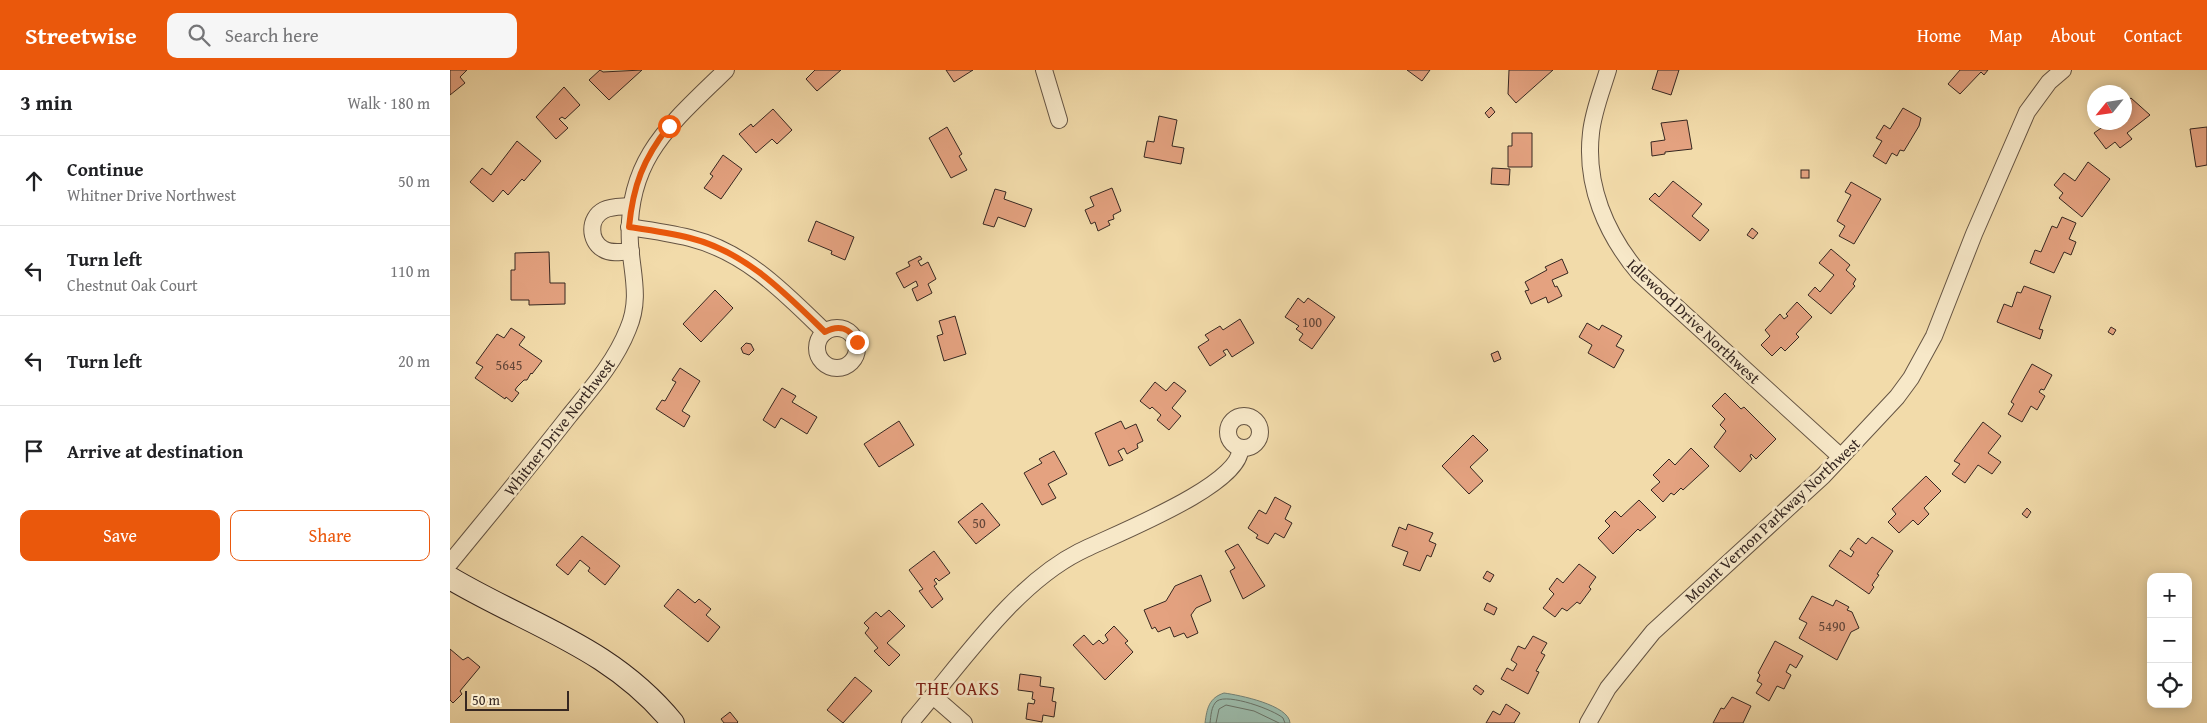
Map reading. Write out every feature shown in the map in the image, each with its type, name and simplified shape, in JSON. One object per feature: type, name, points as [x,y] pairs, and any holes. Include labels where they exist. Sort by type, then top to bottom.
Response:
[{"type":"street","points":[[1044,70],[1059,120]]},
{"type":"street","name":"Idlewood Drive Northwest","points":[[1608,70],[1591,133],[1591,167],[1597,201],[1613,238],[1639,273],[1841,457]]},
{"type":"street","name":"Mount Vernon Parkway Northwest","points":[[1588,723],[1608,688],[1653,632],[1823,476],[1897,397],[1923,360],[1945,311],[1974,234],[2027,112],[2049,82],[2063,70]]},
{"type":"street","name":"Whitner Drive Northwest","points":[[450,563],[548,444],[618,352],[629,327],[635,303],[636,283],[629,227],[631,206],[638,175],[654,145],[716,73]]},
{"type":"street","points":[[631,206],[612,207],[602,210],[595,218],[592,230],[595,241],[604,250],[613,252],[631,251]]},
{"type":"street","points":[[629,227],[690,238],[732,254],[771,280],[825,332]]},
{"type":"street","points":[[910,723],[1006,609],[1037,579],[1079,552],[1154,519],[1191,498],[1227,472],[1237,458],[1240,448]]},
{"type":"street","points":[[450,578],[601,658],[638,686],[673,723]]},
{"type":"street","points":[[934,696],[964,723]]},
{"type":"water","points":[[1224,693],[1273,706],[1287,717],[1290,723],[1205,723],[1210,704],[1215,698]]},
{"type":"building","points":[[450,70],[467,70],[460,77],[465,83],[450,95]]},
{"type":"building","points":[[600,70],[603,72],[642,70],[609,100],[589,80]]},
{"type":"building","points":[[815,70],[841,70],[817,91],[806,79]]},
{"type":"building","points":[[946,70],[973,70],[954,82]]},
{"type":"building","points":[[1407,70],[1430,70],[1422,81]]},
{"type":"building","points":[[1509,70],[1553,70],[1516,103],[1508,94]]},
{"type":"building","points":[[1658,70],[1679,70],[1671,95],[1652,89]]},
{"type":"building","points":[[1960,70],[1988,70],[1984,75],[1981,72],[1960,94],[1948,84]]},
{"type":"building","points":[[564,87],[580,105],[565,119],[562,117],[559,119],[568,128],[556,139],[536,117]]},
{"type":"building","points":[[2132,99],[2150,115],[2132,129]]},
{"type":"building","points":[[1491,107],[1495,112],[1489,118],[1485,113]]},
{"type":"building","points":[[1903,108],[1921,118],[1919,126],[1904,151],[1900,150],[1897,156],[1892,153],[1886,164],[1873,156],[1882,141],[1876,138],[1884,125],[1890,129]]},
{"type":"building","points":[[773,109],[792,130],[777,144],[772,139],[756,153],[739,134],[751,124],[753,127]]},
{"type":"building","points":[[1159,116],[1177,120],[1172,146],[1184,148],[1181,164],[1144,157],[1147,141],[1154,142]]},
{"type":"building","points":[[1687,120],[1692,149],[1665,152],[1665,154],[1652,156],[1651,142],[1665,140],[1661,123]]},
{"type":"building","points":[[947,127],[962,154],[959,156],[967,170],[951,178],[929,138]]},
{"type":"building","points":[[2207,127],[2207,165],[2196,167],[2190,129]]},
{"type":"building","points":[[2098,130],[2131,130],[2127,133],[2132,139],[2120,148],[2115,142],[2106,149],[2094,133]]},
{"type":"building","points":[[1512,133],[1532,133],[1532,167],[1508,167],[1508,146],[1512,146]]},
{"type":"building","points":[[517,141],[541,161],[524,181],[522,179],[508,195],[503,190],[493,202],[470,182],[482,168],[491,175]]},
{"type":"building","points":[[723,155],[742,169],[721,199],[704,188],[713,176],[710,174]]},
{"type":"building","points":[[2088,162],[2110,179],[2082,217],[2059,198],[2063,193],[2054,185],[2064,173],[2075,181]]},
{"type":"building","points":[[1492,168],[1510,169],[1509,185],[1491,184]]},
{"type":"building","points":[[1801,170],[1809,170],[1809,178],[1801,178]]},
{"type":"building","points":[[1673,181],[1702,204],[1692,216],[1709,230],[1700,241],[1649,199],[1655,193],[1659,197]]},
{"type":"building","points":[[1851,182],[1881,199],[1854,244],[1839,236],[1845,226],[1837,221],[1851,195],[1845,192]]},
{"type":"building","points":[[1112,188],[1121,211],[1113,215],[1114,219],[1108,221],[1110,225],[1098,231],[1095,222],[1091,224],[1085,210],[1094,206],[1090,197]]},
{"type":"building","points":[[995,189],[1006,192],[1004,199],[1032,209],[1025,227],[998,217],[994,227],[983,224]]},
{"type":"building","points":[[2062,217],[2076,223],[2069,239],[2076,242],[2071,255],[2064,252],[2054,273],[2030,263],[2035,250],[2041,252],[2052,226],[2057,228]]},
{"type":"building","points":[[816,221],[854,237],[845,260],[831,254],[832,251],[808,241]]},
{"type":"building","points":[[1752,228],[1758,233],[1753,239],[1747,235]]},
{"type":"building","points":[[1831,249],[1850,265],[1846,270],[1856,279],[1853,284],[1855,286],[1831,314],[1808,295],[1815,287],[1820,292],[1834,275],[1819,263]]},
{"type":"building","points":[[549,252],[550,283],[565,283],[565,304],[529,305],[529,300],[511,300],[511,270],[515,270],[515,253]]},
{"type":"building","points":[[920,256],[922,259],[918,261],[921,266],[928,262],[936,279],[928,284],[932,293],[917,301],[912,289],[918,286],[916,281],[904,288],[896,273],[910,266],[908,262]]},
{"type":"building","points":[[1562,259],[1568,273],[1552,280],[1562,296],[1548,303],[1546,297],[1531,304],[1525,291],[1529,290],[1525,282],[1547,270],[1545,267]]},
{"type":"building","points":[[2024,286],[2051,296],[2039,329],[2043,330],[2040,339],[1997,322],[2004,304],[2012,307],[2017,292],[2021,293]]},
{"type":"building","points":[[715,290],[733,308],[701,342],[683,324]]},
{"type":"building","points":[[1298,298],[1304,303],[1308,298],[1335,317],[1312,349],[1299,340],[1303,334],[1296,329],[1299,326],[1285,317]]},
{"type":"building","points":[[1797,302],[1812,317],[1796,334],[1799,337],[1785,351],[1781,347],[1772,356],[1761,345],[1770,336],[1765,330],[1780,314],[1784,319],[1788,316],[1786,314]]},
{"type":"building","points":[[955,316],[966,354],[944,361],[937,336],[943,334],[939,321]]},
{"type":"building","points":[[1240,319],[1254,343],[1232,357],[1227,349],[1223,351],[1226,355],[1210,366],[1198,347],[1209,340],[1205,335],[1220,326],[1223,330]]},
{"type":"building","points":[[1587,323],[1599,330],[1602,325],[1622,336],[1616,346],[1624,350],[1614,368],[1588,353],[1592,345],[1579,337]]},
{"type":"building","points":[[2111,327],[2116,330],[2113,335],[2108,332]]},
{"type":"building","points":[[511,328],[525,337],[519,345],[542,361],[527,380],[524,380],[517,387],[515,390],[519,393],[512,402],[475,378],[483,367],[476,363],[497,334],[504,338]]},
{"type":"building","points":[[746,343],[751,344],[754,350],[749,355],[743,353],[741,348]]},
{"type":"building","points":[[1498,351],[1501,359],[1494,362],[1491,354]]},
{"type":"building","points":[[2032,364],[2052,375],[2044,390],[2041,389],[2039,392],[2045,396],[2037,410],[2031,406],[2022,422],[2008,414],[2014,404],[2011,402]]},
{"type":"building","points":[[680,368],[700,381],[682,411],[690,416],[684,427],[656,409],[662,400],[665,401],[676,382],[672,380]]},
{"type":"building","points":[[1155,382],[1166,391],[1174,382],[1186,391],[1172,408],[1181,416],[1169,430],[1157,420],[1161,415],[1152,407],[1150,409],[1140,401]]},
{"type":"building","points":[[782,388],[796,396],[792,402],[817,417],[807,434],[781,418],[775,428],[763,420]]},
{"type":"building","points":[[1725,393],[1741,409],[1744,407],[1776,439],[1756,459],[1751,454],[1752,459],[1740,472],[1714,447],[1726,431],[1720,425],[1725,419],[1712,406]]},
{"type":"building","points":[[899,421],[914,445],[879,467],[864,444]]},
{"type":"building","points":[[1121,421],[1125,429],[1136,424],[1143,441],[1137,444],[1138,448],[1127,454],[1124,448],[1118,451],[1123,460],[1109,466],[1095,433]]},
{"type":"building","points":[[1983,422],[2001,436],[1988,453],[2001,462],[1992,474],[1978,465],[1965,483],[1952,474],[1960,464],[1954,461]]},
{"type":"building","points":[[1473,435],[1488,450],[1470,467],[1483,481],[1469,494],[1442,466]]},
{"type":"building","points":[[1691,448],[1709,466],[1683,490],[1681,488],[1674,495],[1671,493],[1663,502],[1651,490],[1660,482],[1653,475],[1669,459],[1675,465]]},
{"type":"building","points":[[1054,451],[1067,474],[1048,484],[1056,498],[1042,505],[1024,473],[1042,463],[1039,459]]},
{"type":"building","points":[[1926,476],[1941,491],[1924,508],[1929,514],[1918,525],[1913,520],[1899,533],[1888,522],[1896,514],[1892,509]]},
{"type":"building","points":[[1275,497],[1291,506],[1285,519],[1292,523],[1284,538],[1275,533],[1268,544],[1256,538],[1258,535],[1248,528],[1259,510],[1266,514]]},
{"type":"building","points":[[1639,500],[1656,517],[1640,531],[1638,529],[1613,554],[1598,538],[1610,526],[1605,521],[1615,511],[1621,517]]},
{"type":"building","points":[[982,503],[1000,525],[976,544],[958,522]]},
{"type":"building","points":[[2027,508],[2031,512],[2027,518],[2022,514]]},
{"type":"building","points":[[1408,524],[1433,533],[1429,541],[1436,544],[1431,557],[1427,555],[1420,571],[1403,565],[1408,552],[1392,546],[1399,527],[1406,530]]},
{"type":"building","points":[[582,536],[620,566],[605,585],[588,571],[590,568],[580,560],[568,575],[556,565]]},
{"type":"building","points":[[1872,537],[1893,551],[1877,574],[1879,575],[1872,585],[1874,587],[1869,594],[1829,566],[1840,550],[1851,557],[1854,552],[1850,549],[1858,538],[1866,544]]},
{"type":"building","points":[[1238,544],[1265,586],[1243,599],[1230,571],[1235,568],[1225,551]]},
{"type":"building","points":[[934,551],[950,573],[939,581],[936,578],[934,580],[937,584],[934,586],[943,599],[932,608],[919,591],[923,589],[909,570]]},
{"type":"building","points":[[1579,564],[1596,577],[1589,587],[1591,589],[1580,604],[1577,602],[1567,611],[1562,608],[1555,617],[1543,608],[1554,594],[1549,589],[1557,578],[1563,583]]},
{"type":"building","points":[[1487,571],[1494,575],[1490,582],[1483,578]]},
{"type":"building","points":[[1201,575],[1211,601],[1196,608],[1191,615],[1198,633],[1187,638],[1184,633],[1174,637],[1170,627],[1158,632],[1155,627],[1152,629],[1144,610],[1166,601],[1175,586]]},
{"type":"building","points":[[678,589],[695,603],[699,599],[711,609],[706,615],[720,627],[708,642],[664,606]]},
{"type":"building","points":[[1812,596],[1833,606],[1836,600],[1849,607],[1847,610],[1852,612],[1859,628],[1851,632],[1837,660],[1799,638],[1807,623],[1799,619]]},
{"type":"building","points":[[1487,603],[1497,608],[1494,615],[1484,610]]},
{"type":"building","points":[[889,610],[905,626],[887,643],[900,655],[889,666],[874,651],[878,648],[865,633],[869,628],[864,623],[876,612],[881,617]]},
{"type":"building","points":[[1114,626],[1128,641],[1125,643],[1133,652],[1105,680],[1073,645],[1084,635],[1093,645],[1099,640],[1103,644],[1108,640],[1105,635]]},
{"type":"building","points":[[1533,636],[1547,643],[1541,653],[1545,655],[1536,671],[1539,672],[1528,694],[1501,679],[1507,668],[1513,671],[1517,664],[1511,660],[1518,646],[1525,649]]},
{"type":"building","points":[[1775,641],[1803,656],[1796,668],[1790,664],[1786,672],[1791,675],[1784,689],[1777,686],[1769,701],[1756,693],[1762,684],[1757,681],[1760,675],[1758,673]]},
{"type":"building","points":[[450,649],[463,660],[468,657],[480,667],[460,691],[462,694],[453,703],[450,700]]},
{"type":"building","points":[[1020,674],[1041,677],[1040,686],[1054,688],[1052,701],[1056,702],[1054,717],[1043,715],[1042,722],[1026,719],[1028,703],[1034,704],[1035,700],[1032,699],[1033,692],[1018,690]]},
{"type":"building","points":[[855,677],[872,691],[843,723],[827,710]]},
{"type":"building","points":[[1476,685],[1484,691],[1481,695],[1473,689]]},
{"type":"building","points":[[1732,697],[1751,706],[1743,723],[1713,723],[1721,708],[1724,709]]},
{"type":"building","points":[[1506,704],[1520,713],[1514,723],[1486,723],[1493,711],[1500,715]]},
{"type":"building","points":[[730,712],[737,723],[724,723],[721,719]]},
{"type":"district","name":"THE OAKS","points":[[958,688]]},
{"type":"route","points":[[669,126],[654,145],[638,175],[631,206],[629,227],[690,238],[711,244],[732,254],[771,280],[825,332],[837,327],[844,328],[854,336],[857,342]]}]
